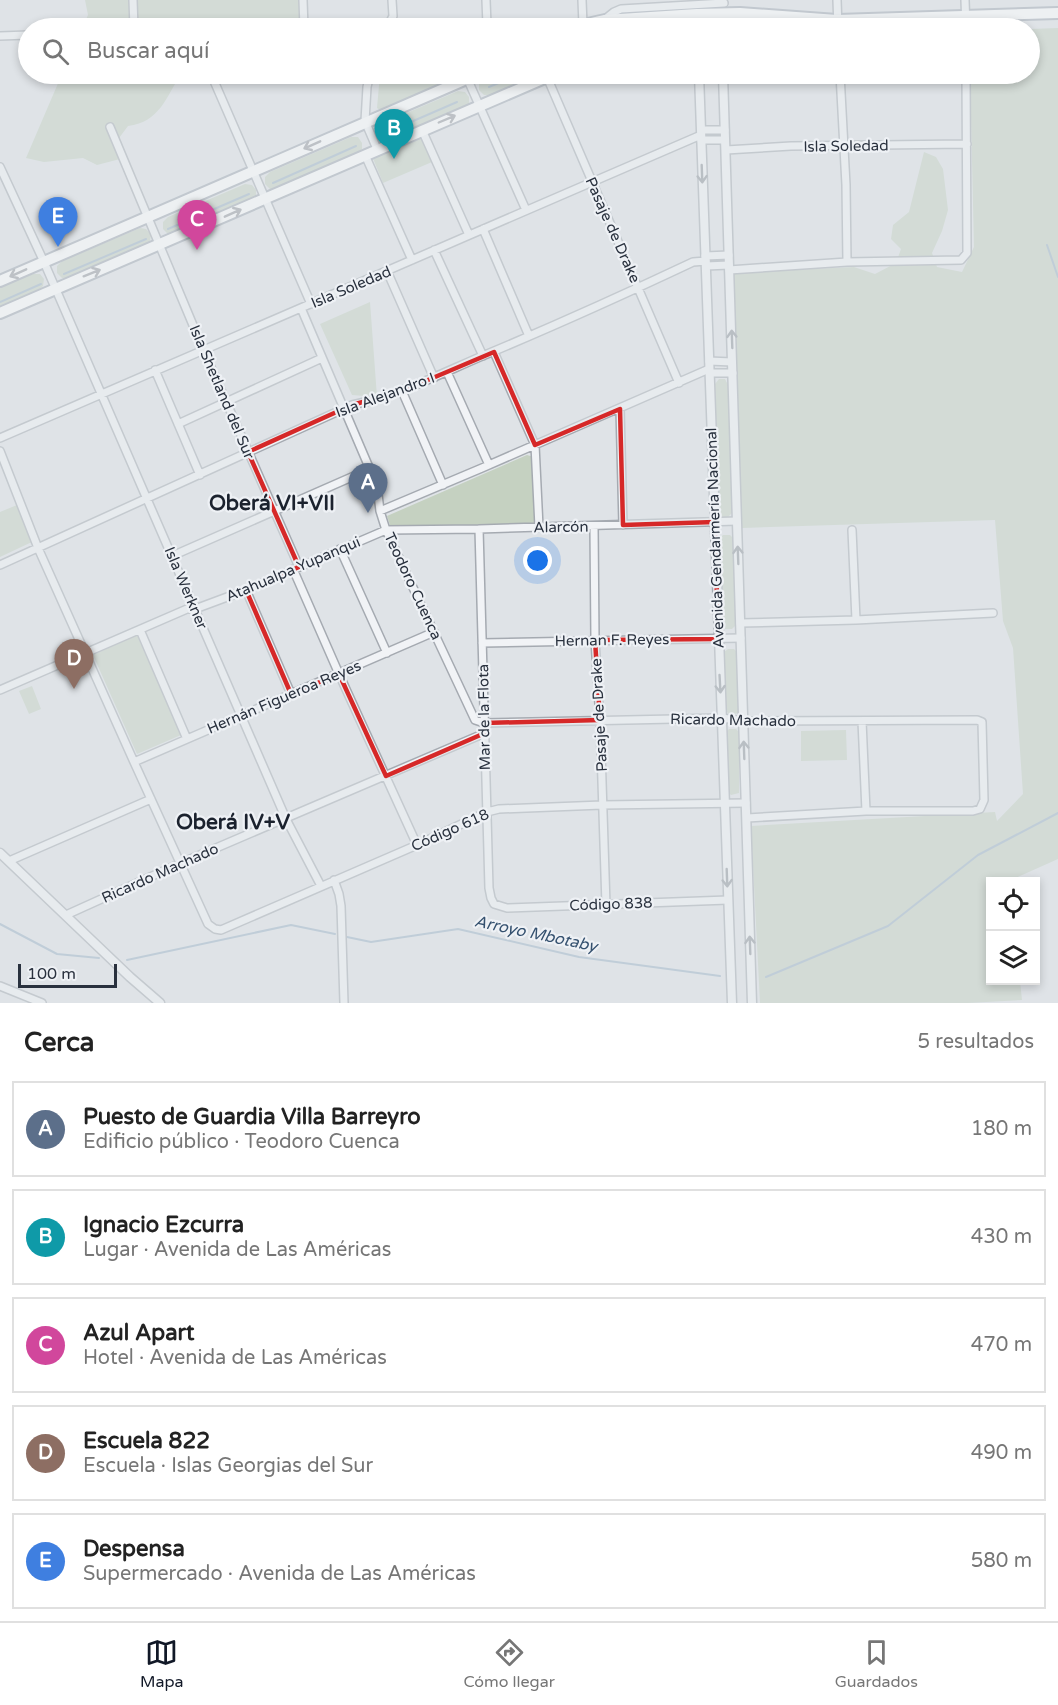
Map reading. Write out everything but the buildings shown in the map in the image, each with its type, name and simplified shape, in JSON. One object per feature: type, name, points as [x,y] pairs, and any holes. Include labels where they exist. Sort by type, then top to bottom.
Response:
[{"type":"main road","points":[[637,18],[696,6],[723,5],[764,14],[810,18]]},
{"type":"main road","points":[[923,18],[1058,12]]},
{"type":"main road","points":[[0,281],[454,84]]},
{"type":"main road","points":[[0,313],[529,84]]},
{"type":"street","points":[[133,0],[134,18]]},
{"type":"street","points":[[303,0],[304,18]]},
{"type":"street","points":[[392,0],[392,18]]},
{"type":"street","points":[[486,0],[487,18]]},
{"type":"street","points":[[581,18],[582,0]]},
{"type":"street","points":[[837,0],[838,18]]},
{"type":"street","points":[[965,0],[966,15]]},
{"type":"street","points":[[0,36],[18,35]]},
{"type":"street","points":[[215,84],[311,304]]},
{"type":"street","points":[[368,84],[365,121],[377,149]]},
{"type":"street","points":[[475,84],[479,105],[526,210]]},
{"type":"street","name":"Pasaje de Drake","points":[[554,84],[592,182],[679,383]]},
{"type":"street","name":"Avenida Gendarmería Nacional","points":[[699,84],[732,1003]]},
{"type":"street","name":"Avenida Gendarmería Nacional","points":[[723,84],[752,1003]]},
{"type":"street","points":[[841,84],[844,146],[843,263]]},
{"type":"street","points":[[706,261],[729,268],[962,260],[967,253],[968,244],[966,84]]},
{"type":"street","name":"Isla Shetland del Sur","points":[[110,127],[203,349],[275,512],[339,674],[417,844]]},
{"type":"street","points":[[422,130],[469,235]]},
{"type":"street","points":[[701,135],[725,130]]},
{"type":"street","name":"Isla Soledad","points":[[0,438],[701,135],[726,145],[967,144]]},
{"type":"street","points":[[365,155],[412,260]]},
{"type":"street","name":"Isla Werkner","points":[[0,167],[102,393],[240,716],[286,819],[321,886]]},
{"type":"street","points":[[483,229],[530,336]]},
{"type":"street","points":[[434,250],[483,356]]},
{"type":"street","points":[[706,261],[729,255]]},
{"type":"street","name":"Isla Alejandro I","points":[[0,565],[352,405],[379,400],[434,378],[693,262],[706,261]]},
{"type":"street","points":[[387,271],[434,378]]},
{"type":"street","name":"Teodoro Cuenca","points":[[301,308],[377,486],[380,511],[386,530],[476,720],[484,723]]},
{"type":"street","points":[[494,352],[535,445],[539,527]]},
{"type":"street","points":[[178,424],[322,358]]},
{"type":"street","points":[[380,511],[620,409],[709,368],[732,362]]},
{"type":"street","points":[[709,368],[733,373]]},
{"type":"street","points":[[155,370],[200,475]]},
{"type":"street","points":[[447,372],[489,465]]},
{"type":"street","points":[[402,391],[443,485]]},
{"type":"street","points":[[620,409],[622,525]]},
{"type":"street","points":[[0,451],[38,548],[181,864]]},
{"type":"street","points":[[172,556],[370,469]]},
{"type":"street","name":"Alarcón","points":[[386,530],[737,521]]},
{"type":"street","name":"Pasaje de Drake","points":[[594,526],[595,640],[606,905]]},
{"type":"street","name":"Mar de la Flota","points":[[479,529],[489,888],[494,904]]},
{"type":"street","name":"Atahualpa Yupanqui","points":[[0,690],[187,609],[195,609],[246,590],[386,530]]},
{"type":"street","points":[[852,530],[856,620]]},
{"type":"street","points":[[340,549],[387,653]]},
{"type":"street","points":[[246,590],[291,694]]},
{"type":"street","points":[[740,623],[993,613]]},
{"type":"street","points":[[140,630],[187,739]]},
{"type":"street","name":"Hernán Figueroa Reyes","points":[[134,762],[434,632]]},
{"type":"street","name":"Hernan F. Reyes","points":[[482,643],[741,638]]},
{"type":"street","name":"Ricardo Machado","points":[[484,723],[722,718],[744,722],[862,720],[977,720],[982,722],[984,800],[980,808],[973,811],[866,811]]},
{"type":"street","points":[[747,819],[866,811],[862,720]]},
{"type":"street","name":"Ricardo Machado","points":[[66,915],[485,733]]},
{"type":"street","points":[[9,861],[151,799]]},
{"type":"street","name":"Código 618","points":[[181,864],[208,924],[221,930],[487,812],[499,809],[746,803]]},
{"type":"street","points":[[0,853],[130,978],[160,1003]]},
{"type":"street","points":[[334,880],[341,906],[344,1003]]},
{"type":"street","name":"Código 838","points":[[494,904],[507,908],[728,900]]},
{"type":"street","points":[[0,986],[42,1003]]},
{"type":"highlighted area","points":[[494,352],[535,445],[620,409],[623,525],[715,522],[718,639],[595,640],[600,720],[484,723],[485,733],[386,776],[339,674],[291,694],[246,590],[299,567],[248,452],[352,405],[402,391]]},
{"type":"green space","points":[[85,0],[299,0],[300,18],[87,18]]},
{"type":"green space","points":[[1058,28],[1058,859],[1018,877],[986,877],[986,985],[1020,985],[1022,1000],[968,1003],[760,1003],[751,826],[995,812],[997,821],[1023,794],[1013,648],[1003,621],[995,520],[742,528],[728,273],[854,267],[875,274],[896,263],[901,249],[891,239],[893,225],[909,212],[924,152],[936,157],[943,169],[948,210],[932,253],[937,267],[962,272],[974,247],[970,84],[1040,84],[1040,29]]},
{"type":"green space","points":[[58,84],[175,84],[155,114],[139,124],[128,126],[119,138],[120,159],[97,165],[83,158],[44,162],[26,158]]},
{"type":"green space","points":[[379,84],[443,84],[380,110],[377,108]]},
{"type":"green space","points":[[479,84],[518,84],[491,95],[484,95],[479,90]]},
{"type":"green space","points":[[458,91],[465,92],[469,97],[469,104],[463,109],[387,141],[380,141],[375,136],[376,129],[381,124]]},
{"type":"green space","points":[[420,135],[432,162],[383,183],[372,156]]},
{"type":"green space","points":[[351,137],[358,137],[362,143],[362,149],[356,154],[277,189],[270,189],[265,184],[265,177],[270,172]]},
{"type":"green space","points":[[245,184],[252,185],[256,190],[256,197],[175,234],[168,234],[163,229],[163,222],[168,217]]},
{"type":"green space","points":[[140,228],[146,229],[151,234],[150,241],[145,245],[69,278],[62,278],[57,273],[57,266],[62,261]]},
{"type":"green space","points":[[33,274],[40,274],[44,279],[43,286],[38,291],[0,307],[0,287]]},
{"type":"green space","points":[[370,302],[377,397],[352,395],[320,324]]},
{"type":"green space","points":[[719,379],[725,379],[728,385],[732,513],[728,517],[722,517],[719,513],[715,384]]},
{"type":"green space","points":[[527,455],[534,457],[536,523],[391,528],[387,516]]},
{"type":"green space","points":[[17,505],[34,541],[0,557],[0,512]]},
{"type":"green space","points":[[723,535],[730,535],[733,538],[736,625],[732,629],[725,629],[722,625],[720,538]]},
{"type":"green space","points":[[137,635],[181,735],[137,754],[93,655]]},
{"type":"green space","points":[[734,649],[737,652],[738,713],[730,715],[726,711],[724,652]]},
{"type":"green space","points":[[32,686],[41,709],[29,714],[19,691]]},
{"type":"green space","points":[[729,729],[736,729],[739,732],[739,793],[731,795],[727,791],[726,732]]},
{"type":"green space","points":[[846,730],[847,760],[801,761],[801,731]]},
{"type":"waterway","points":[[489,87],[496,84]]},
{"type":"waterway","points":[[381,135],[457,102]]},
{"type":"waterway","points":[[273,183],[356,146]]},
{"type":"waterway","points":[[168,229],[249,194]]},
{"type":"waterway","points":[[64,274],[146,239]]},
{"type":"waterway","name":"Arroyo Mbotaby","points":[[1047,245],[1058,277]]},
{"type":"waterway","points":[[0,302],[41,284]]},
{"type":"waterway","name":"Arroyo Mbotaby","points":[[766,977],[888,926],[978,855],[1058,813]]},
{"type":"waterway","name":"Arroyo Mbotaby","points":[[0,924],[57,954],[99,958]]},
{"type":"waterway","name":"Arroyo Mbotaby","points":[[127,960],[291,925],[335,934]]},
{"type":"waterway","name":"Arroyo Mbotaby","points":[[347,937],[371,942],[458,929],[579,957],[720,976]]},
{"type":"place","name":"Ignacio Ezcurra","points":[[394,159]]},
{"type":"place","name":"Despensa","points":[[58,247]]},
{"type":"place","name":"Azul Apart","points":[[197,250]]},
{"type":"place","name":"Puesto de Guardia Villa Barreyro","points":[[368,513]]},
{"type":"place","name":"Escuela 822","points":[[74,689]]},
{"type":"district","name":"Oberá VI+VII","points":[[272,503]]},
{"type":"district","name":"Oberá IV+V","points":[[233,822]]}]
